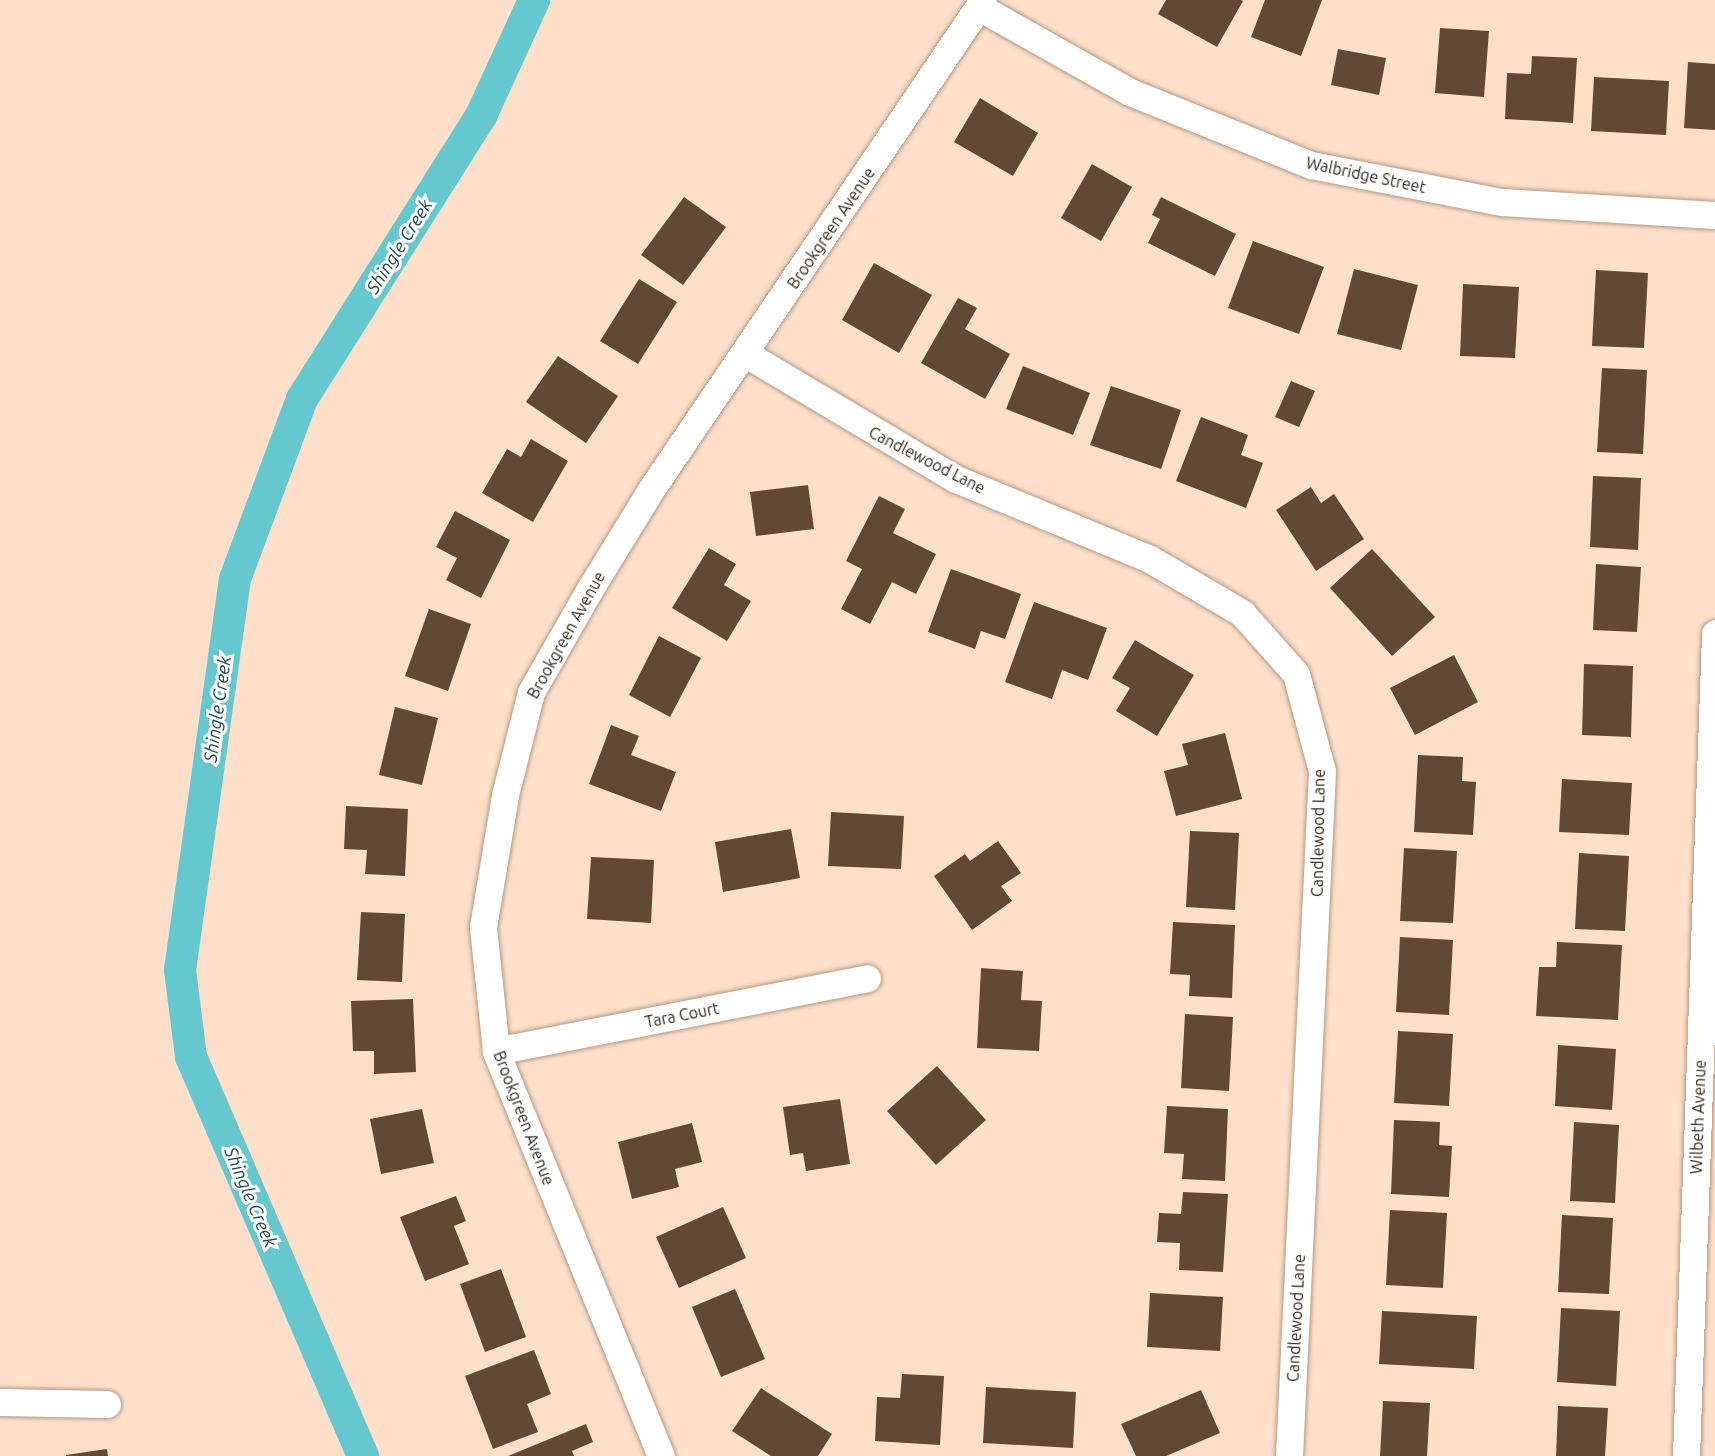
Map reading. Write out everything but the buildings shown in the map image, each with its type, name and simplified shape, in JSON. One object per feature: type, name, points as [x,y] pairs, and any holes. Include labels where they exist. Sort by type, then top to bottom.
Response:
[{"type":"street","name":"Walbridge Street","points":[[981,4],[1130,92],[1311,165],[1502,202],[1715,215]]},
{"type":"street","name":"Brookgreen Avenue","points":[[661,1456],[496,1051],[483,927],[505,795],[531,692],[650,491],[746,354],[981,4]]},
{"type":"street","name":"Candlewood Lane","points":[[746,354],[956,479],[1148,558],[1242,613],[1296,674],[1322,771],[1289,1456]]},
{"type":"street","name":"Wilbeth Avenue","points":[[1686,1456],[1715,634]]},
{"type":"street","name":"Tara Court","points":[[496,1051],[867,978]]},
{"type":"street","points":[[0,1402],[107,1404]]},
{"type":"waterway","name":"Shingle Creek","points":[[363,1456],[191,1057],[180,970],[235,579],[302,399],[481,116],[534,0]]}]
